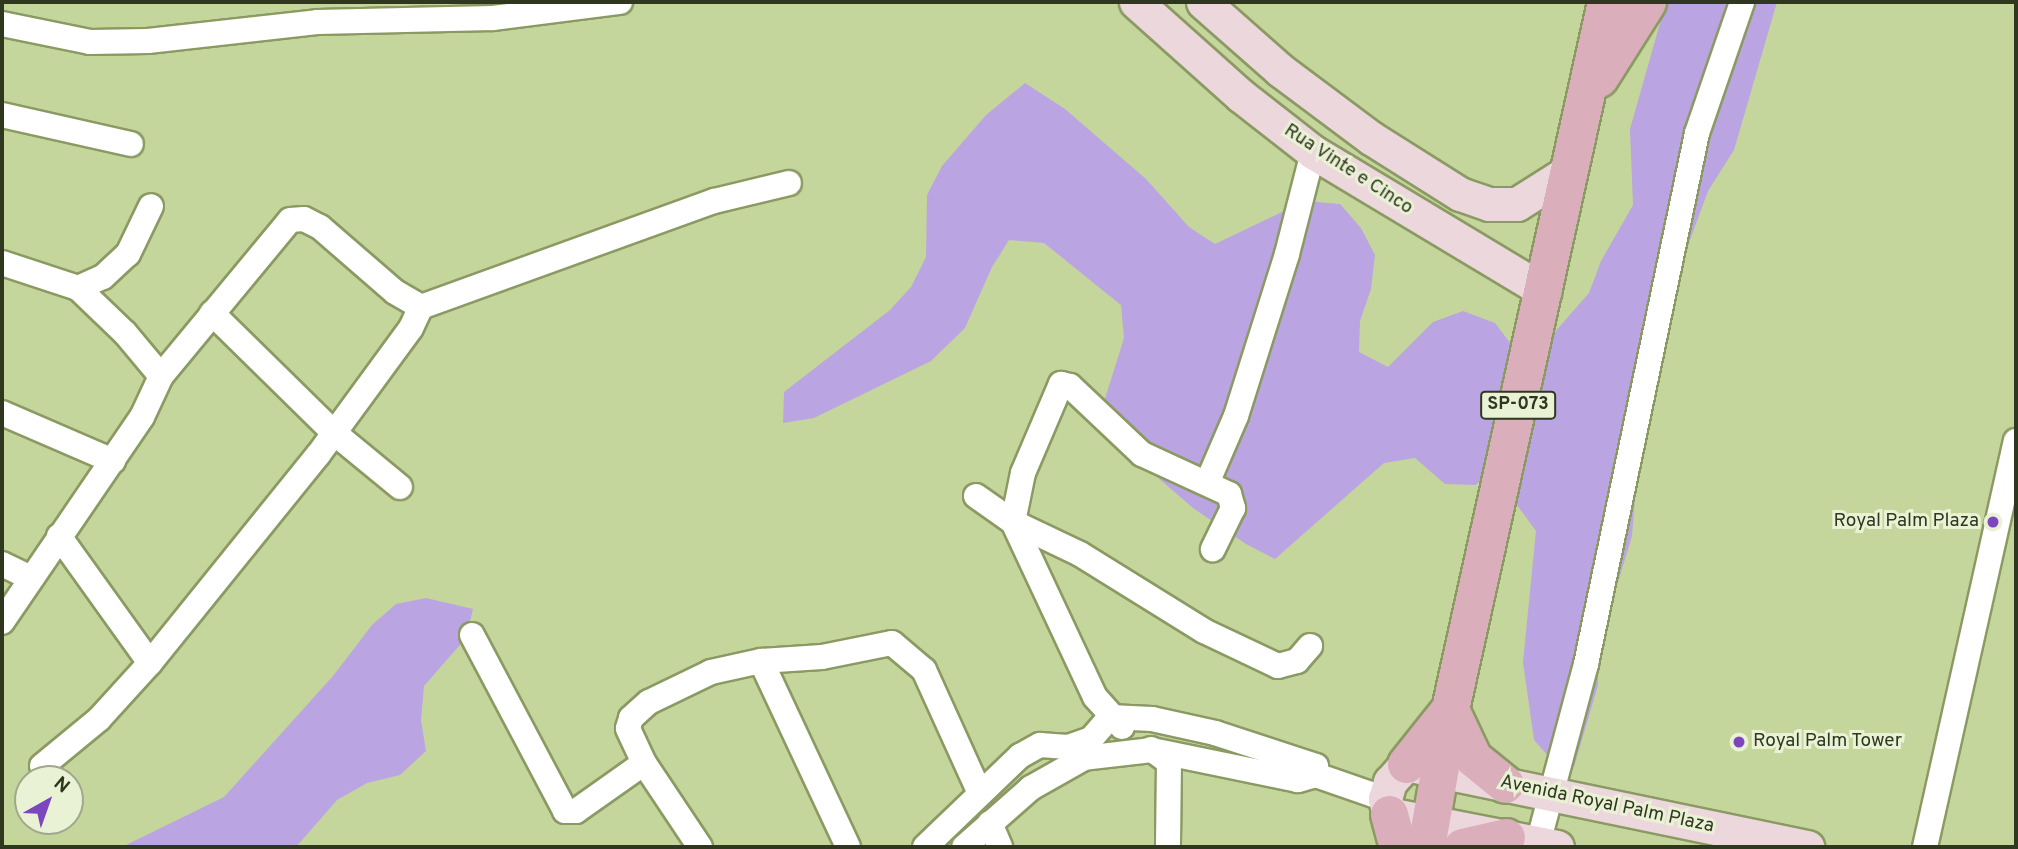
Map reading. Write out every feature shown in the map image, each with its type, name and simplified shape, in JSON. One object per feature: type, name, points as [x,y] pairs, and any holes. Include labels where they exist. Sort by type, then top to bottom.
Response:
[{"type":"main road","name":"SP-073","points":[[1429,835],[1450,709],[1544,291],[1566,173],[1587,101],[1595,38],[1606,2]]},
{"type":"main road","name":"SP-073","points":[[1587,101],[1647,2]]},
{"type":"main road","points":[[1406,764],[1450,709],[1473,758],[1505,784]]},
{"type":"main road","points":[[1462,847],[1534,844]]},
{"type":"street","points":[[2,24],[90,42],[148,41],[317,22],[493,18],[620,2]]},
{"type":"street","name":"Rua Vinte e Cinco","points":[[1136,2],[1240,95],[1314,152],[1544,291]]},
{"type":"street","name":"Rua Vinte e Cinco","points":[[1203,2],[1280,71],[1350,123],[1460,194],[1489,204],[1517,204],[1566,173]]},
{"type":"street","points":[[964,847],[1059,769],[1118,751],[1152,750],[1283,778],[1316,775],[1391,820],[1429,835],[1534,844],[1586,664],[1697,133],[1742,2]]},
{"type":"street","points":[[2,115],[131,144]]},
{"type":"street","points":[[1208,481],[1236,416],[1287,254],[1314,152]]},
{"type":"street","points":[[43,765],[99,719],[150,663],[318,455],[332,431],[411,328],[421,307],[714,201],[789,183]]},
{"type":"street","points":[[78,288],[103,278],[128,254],[151,206]]},
{"type":"street","points":[[2,622],[29,578],[142,417],[161,376],[278,231],[290,220],[304,219],[320,227],[395,292],[421,307]]},
{"type":"street","points":[[2,263],[78,288],[125,333],[161,376]]},
{"type":"street","points":[[212,313],[332,431],[401,487]]},
{"type":"street","points":[[1168,847],[1169,762],[1110,717],[1095,697],[1013,522],[1023,473],[1061,384],[1070,386],[1142,454],[1208,481],[1229,494],[1233,508],[1213,549]]},
{"type":"street","points":[[2,413],[113,461]]},
{"type":"street","points":[[1925,847],[2016,441]]},
{"type":"street","points":[[976,496],[1013,522],[1080,554],[1204,631],[1278,666],[1297,661],[1310,646]]},
{"type":"street","points":[[59,536],[150,663]]},
{"type":"street","points":[[2,564],[29,578]]},
{"type":"street","points":[[472,635],[565,811],[576,811],[644,763]]},
{"type":"street","points":[[699,847],[644,763],[628,728],[637,710],[711,672],[761,661],[821,657],[868,645],[892,643],[901,648],[924,670],[979,791]]},
{"type":"street","points":[[761,661],[848,847]]},
{"type":"street","points":[[1110,717],[1153,719],[1215,733],[1312,762],[1316,775]]},
{"type":"street","points":[[925,847],[979,791],[1030,750],[1040,745],[1068,747],[1091,738],[1110,717]]},
{"type":"street","points":[[1391,820],[1390,782],[1406,764]]},
{"type":"street","name":"Avenida Royal Palm Plaza","points":[[1406,764],[1808,847]]},
{"type":"street","points":[[990,823],[1000,847]]},
{"type":"shaded area","points":[[1666,2],[1777,2],[1734,150],[1708,191],[1661,319],[1638,462],[1632,536],[1598,648],[1598,685],[1574,767],[1558,767],[1534,740],[1523,662],[1536,531],[1517,505],[1484,476],[1476,485],[1445,484],[1415,458],[1384,463],[1275,559],[1246,544],[1193,508],[1142,464],[1103,405],[1124,338],[1121,305],[1044,243],[1009,240],[992,267],[965,328],[931,361],[814,418],[783,423],[784,392],[890,310],[911,287],[926,257],[927,195],[942,166],[986,115],[1025,83],[1065,109],[1146,179],[1189,227],[1215,244],[1305,201],[1340,204],[1361,228],[1375,255],[1371,289],[1360,321],[1359,352],[1388,367],[1433,322],[1463,311],[1495,323],[1517,352],[1547,341],[1589,293],[1601,261],[1633,205],[1630,129]]},
{"type":"shaded area","points":[[426,598],[473,609],[466,638],[424,686],[421,720],[426,751],[400,775],[367,783],[337,800],[296,847],[122,847],[224,797],[333,676],[372,625],[396,604]]},
{"type":"place","name":"Royal Palm Plaza","points":[[1993,522]]},
{"type":"place","name":"Royal Palm Tower","points":[[1739,742]]}]
